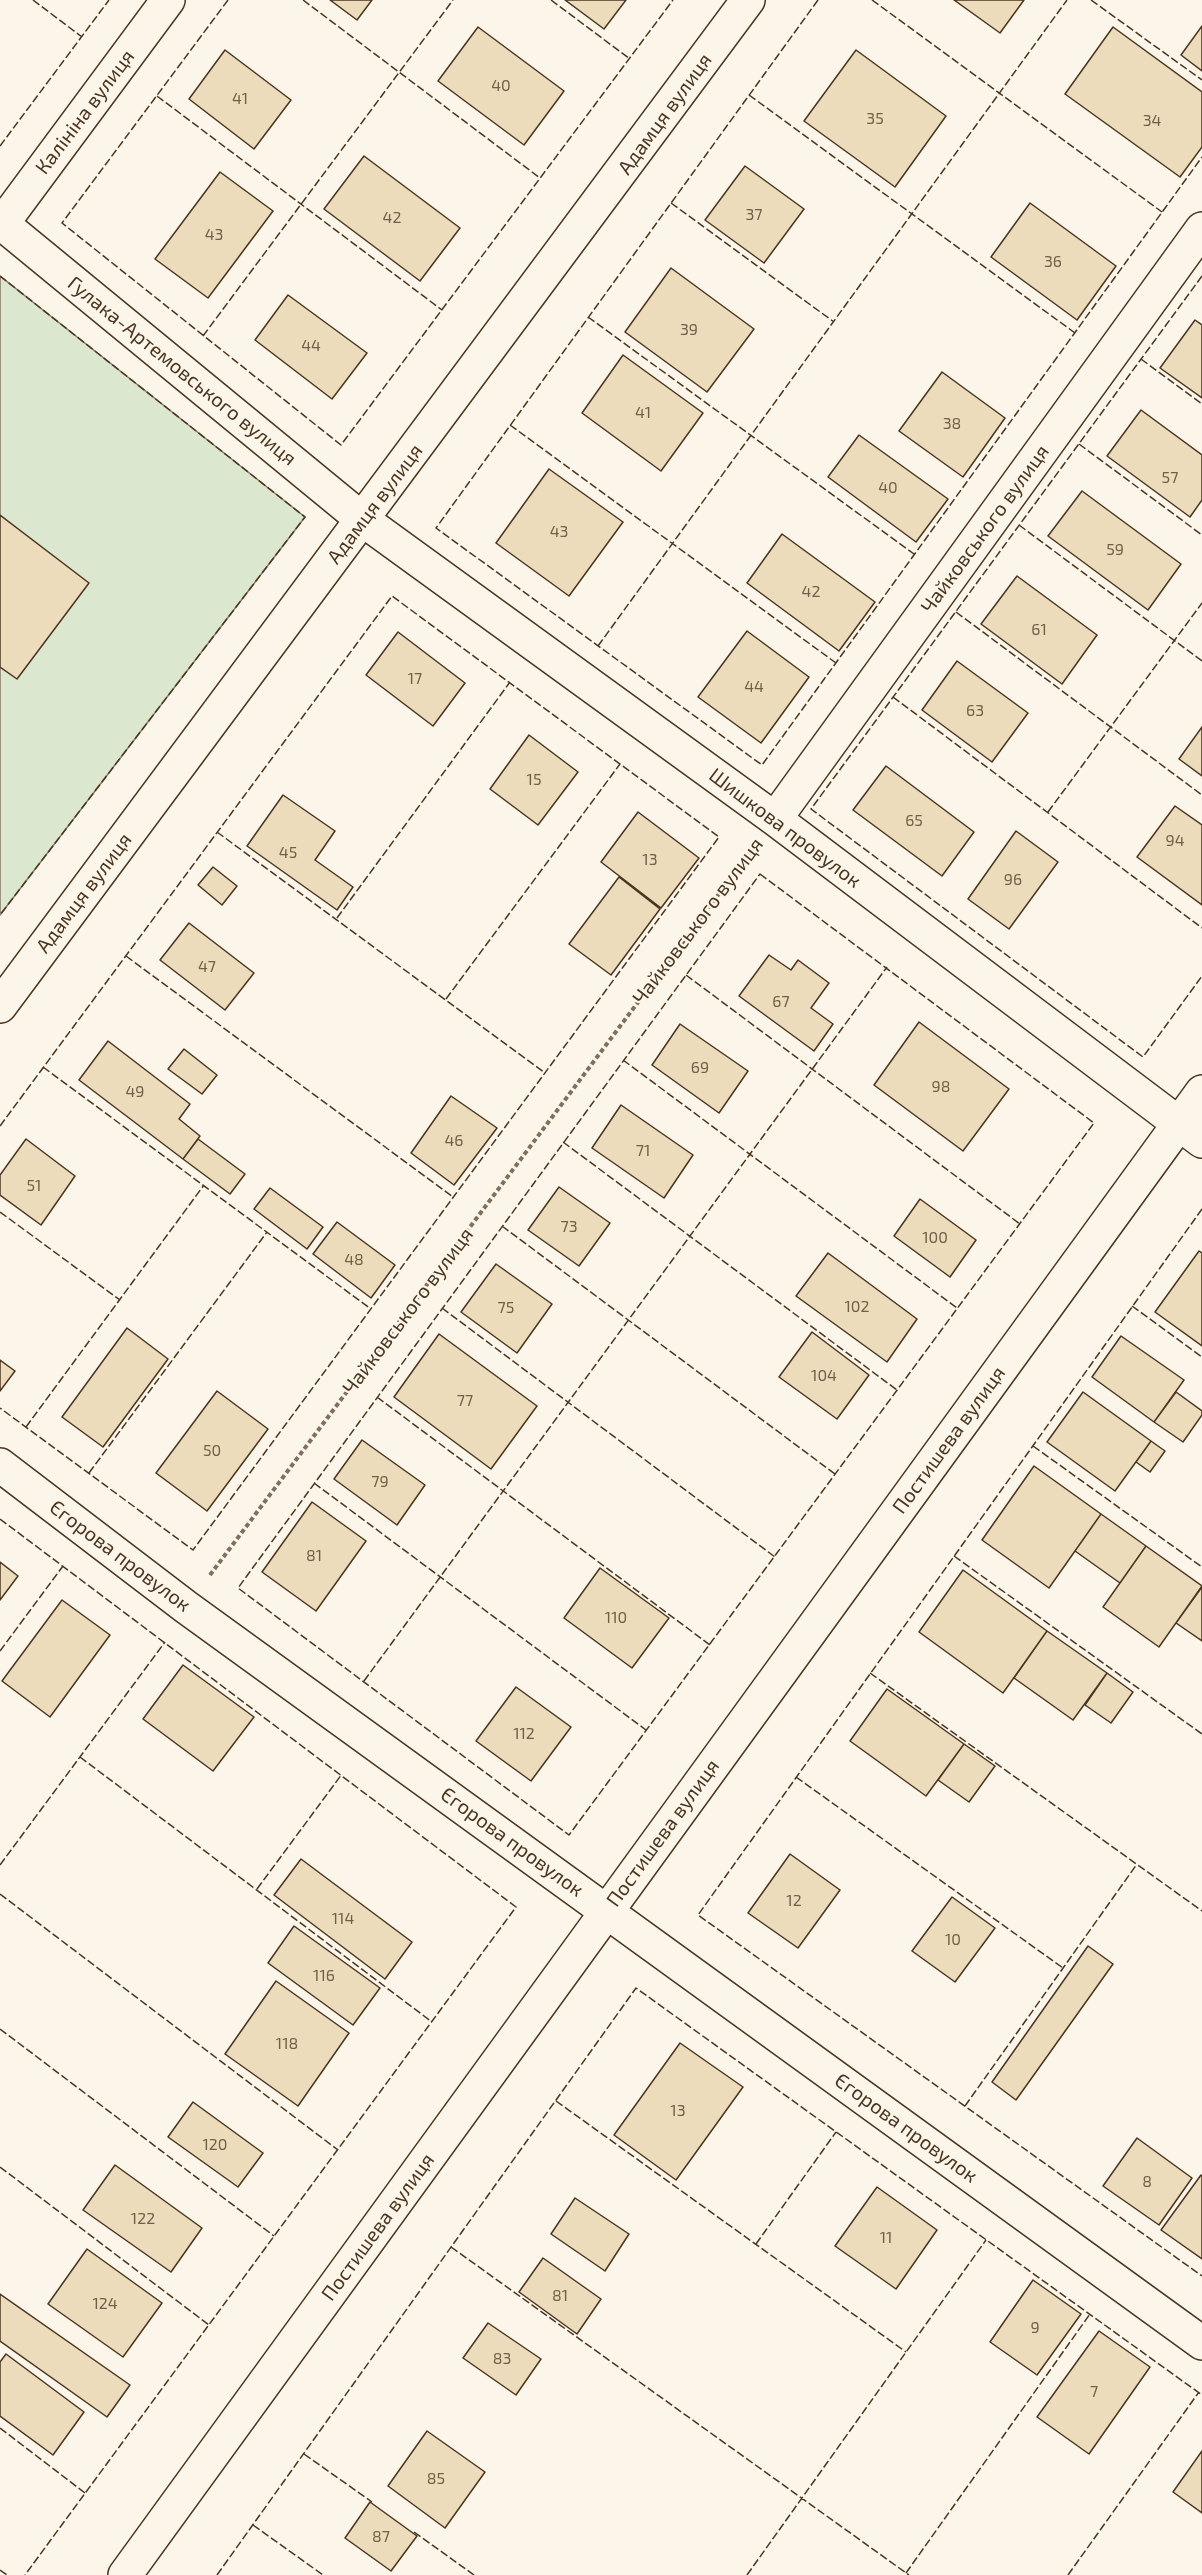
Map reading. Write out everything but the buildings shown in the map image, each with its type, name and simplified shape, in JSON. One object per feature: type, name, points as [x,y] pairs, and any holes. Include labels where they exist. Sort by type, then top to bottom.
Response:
[{"type":"street","name":"Калініна вулиця","points":[[1,223],[168,0]]},
{"type":"street","name":"Адамця вулиця","points":[[0,1006],[748,0]]},
{"type":"street","name":"Гулака-Артемовського вулиця","points":[[1,223],[363,520]]},
{"type":"street","name":"Чайковського вулиця","points":[[775,819],[1202,229]]},
{"type":"street","name":"Шишкова провулок","points":[[363,520],[775,819],[1190,1133]]},
{"type":"street","name":"Постишева вулиця","points":[[125,2575],[607,1911],[1190,1133],[1202,1092]]},
{"type":"street","name":"Єгорова провулок","points":[[0,1465],[186,1607],[1202,2343]]},
{"type":"path","name":"Чайковського вулиця","points":[[186,1607],[775,819]]},
{"type":"green space","points":[[0,276],[305,517],[0,915]]},
{"type":"fence","points":[[33,0],[82,37]]},
{"type":"fence","points":[[0,146],[109,0]]},
{"type":"fence","points":[[228,0],[62,223],[341,445],[673,0]]},
{"type":"fence","points":[[303,0],[540,178]]},
{"type":"fence","points":[[203,336],[453,0]]},
{"type":"fence","points":[[551,0],[630,59]]},
{"type":"fence","points":[[818,0],[436,528],[762,765],[1202,157]]},
{"type":"fence","points":[[872,0],[1162,212]]},
{"type":"fence","points":[[598,646],[1067,0]]},
{"type":"fence","points":[[1091,0],[1202,80]]},
{"type":"fence","points":[[749,95],[1075,333]]},
{"type":"fence","points":[[157,96],[442,310]]},
{"type":"fence","points":[[671,203],[834,322]]},
{"type":"fence","points":[[0,276],[305,517],[0,915]]},
{"type":"fence","points":[[1202,276],[811,809],[1143,1057],[1202,976]]},
{"type":"fence","points":[[588,317],[914,554]]},
{"type":"fence","points":[[1141,359],[1202,404]]},
{"type":"fence","points":[[510,425],[836,663]]},
{"type":"fence","points":[[1079,444],[1202,535]]},
{"type":"fence","points":[[1019,525],[1202,661]]},
{"type":"fence","points":[[0,1126],[392,596],[719,837],[193,1550],[0,1408]]},
{"type":"fence","points":[[1048,812],[1202,603]]},
{"type":"fence","points":[[956,612],[1202,795]]},
{"type":"fence","points":[[337,918],[510,682]]},
{"type":"fence","points":[[893,697],[1202,928]]},
{"type":"fence","points":[[446,999],[620,764]]},
{"type":"fence","points":[[217,832],[545,1073]]},
{"type":"fence","points":[[760,874],[1094,1123],[569,1835],[238,1588],[760,874]]},
{"type":"fence","points":[[126,956],[453,1197]]},
{"type":"fence","points":[[364,1681],[887,967]]},
{"type":"fence","points":[[686,975],[1020,1224]]},
{"type":"fence","points":[[623,1060],[957,1308]]},
{"type":"fence","points":[[43,1067],[371,1309]]},
{"type":"fence","points":[[563,1142],[897,1390]]},
{"type":"fence","points":[[26,1427],[204,1185]]},
{"type":"fence","points":[[1202,1209],[698,1915],[1202,2276]]},
{"type":"fence","points":[[0,1212],[120,1300]]},
{"type":"fence","points":[[502,1226],[835,1474]]},
{"type":"fence","points":[[89,1473],[267,1232]]},
{"type":"fence","points":[[1132,1306],[1202,1357]]},
{"type":"fence","points":[[442,1308],[775,1557]]},
{"type":"fence","points":[[377,1397],[710,1645]]},
{"type":"fence","points":[[1033,1446],[1202,1567]]},
{"type":"fence","points":[[314,1483],[646,1730]]},
{"type":"fence","points":[[0,1519],[516,1907],[25,2575]]},
{"type":"fence","points":[[954,1556],[1202,1734]]},
{"type":"fence","points":[[0,1651],[63,1566]]},
{"type":"fence","points":[[0,1865],[165,1642]]},
{"type":"fence","points":[[870,1673],[1202,1911]]},
{"type":"fence","points":[[80,1757],[432,2022]]},
{"type":"fence","points":[[257,1889],[342,1774]]},
{"type":"fence","points":[[796,1777],[1063,1968]]},
{"type":"fence","points":[[965,2106],[1137,1864]]},
{"type":"fence","points":[[0,1894],[338,2150]]},
{"type":"fence","points":[[217,2575],[636,1988],[1202,2395]]},
{"type":"fence","points":[[0,2029],[274,2236]]},
{"type":"fence","points":[[556,2101],[906,2352]]},
{"type":"fence","points":[[756,2244],[836,2132]]},
{"type":"fence","points":[[0,2167],[209,2325]]},
{"type":"fence","points":[[747,2575],[986,2240]]},
{"type":"fence","points":[[451,2247],[909,2575]]},
{"type":"fence","points":[[906,2573],[1090,2314]]},
{"type":"fence","points":[[1068,2575],[1199,2392]]},
{"type":"fence","points":[[0,2428],[85,2493]]},
{"type":"fence","points":[[304,2454],[372,2502]]},
{"type":"fence","points":[[253,2525],[323,2575]]},
{"type":"fence","points":[[414,2532],[474,2575]]},
{"type":"fence","points":[[0,2570],[7,2575]]}]
